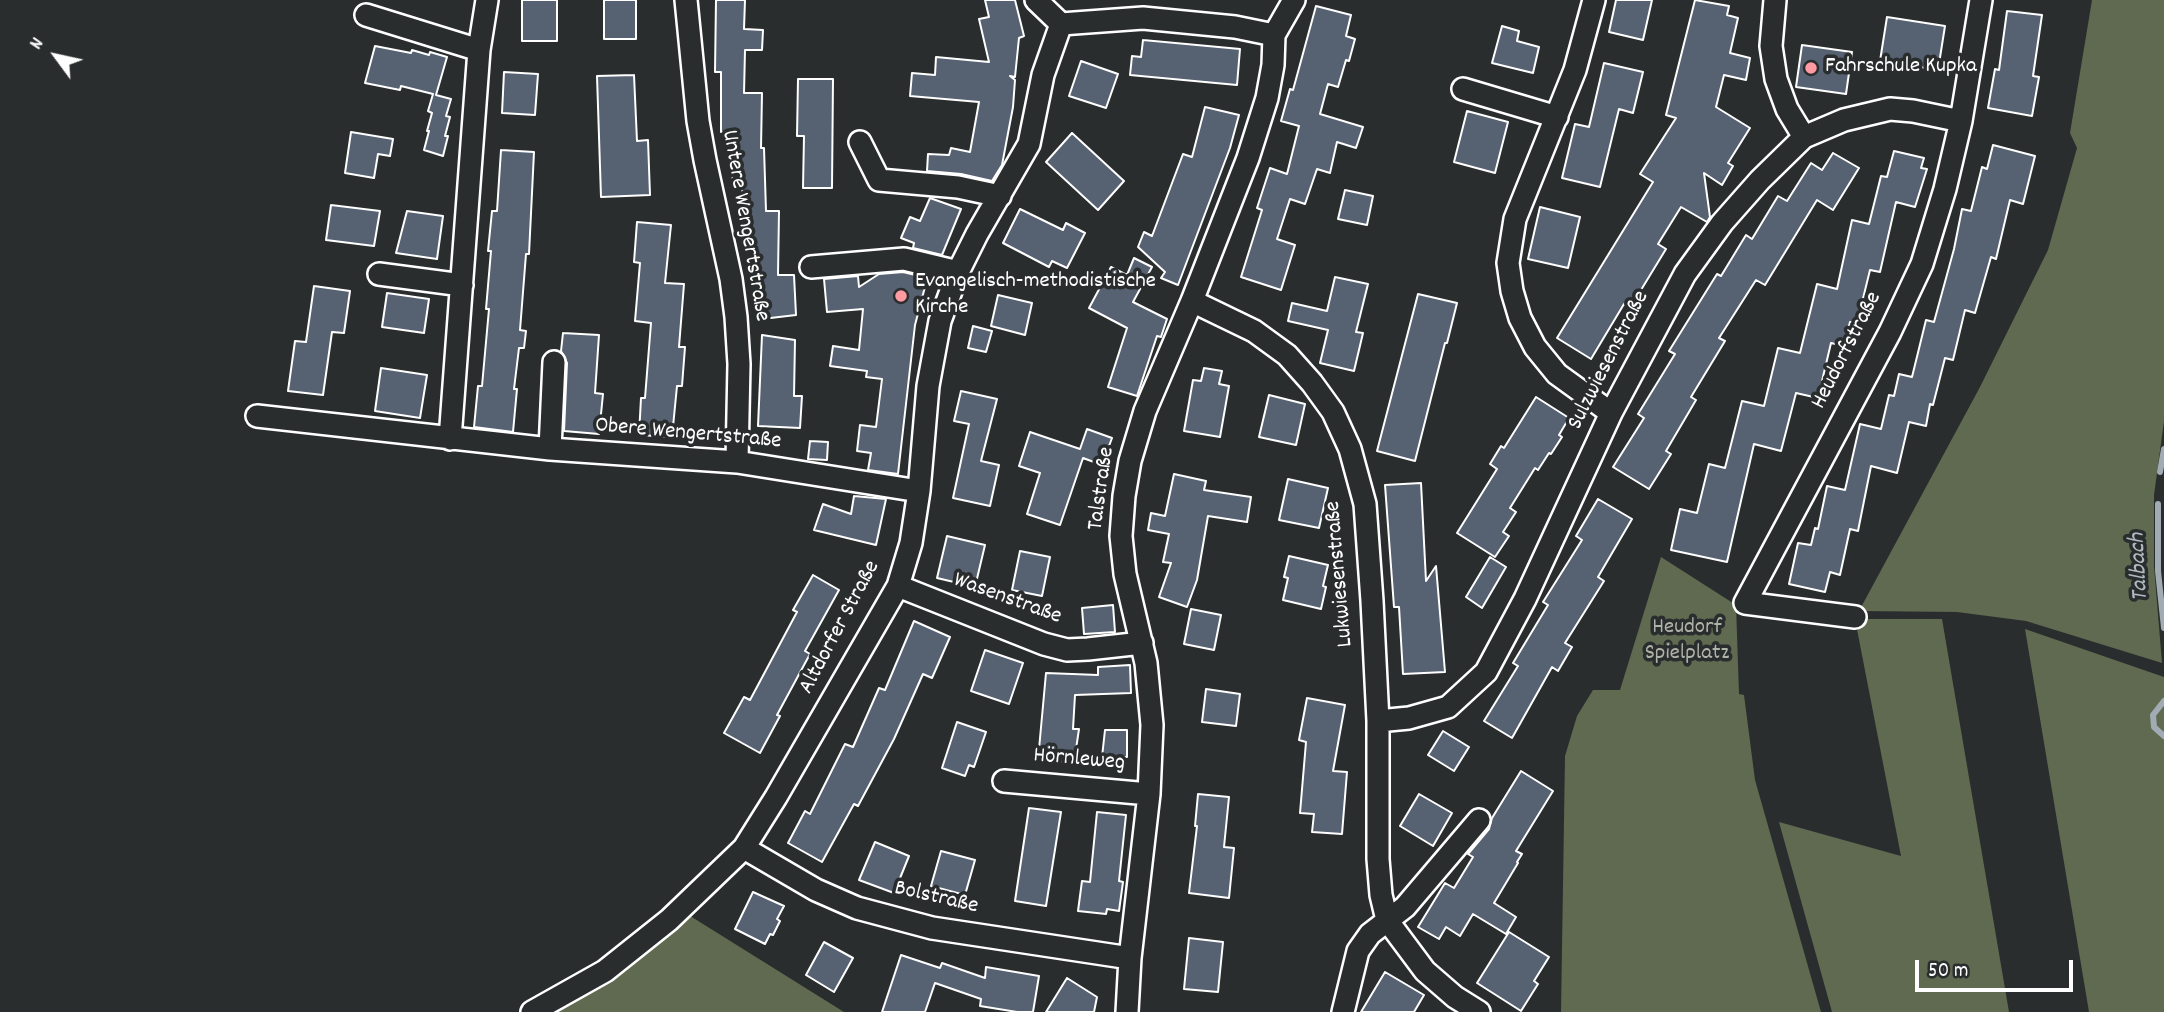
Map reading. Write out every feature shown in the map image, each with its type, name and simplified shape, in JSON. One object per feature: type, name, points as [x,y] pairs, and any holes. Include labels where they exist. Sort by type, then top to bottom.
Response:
[{"type":"street","points":[[450,439],[479,50],[486,0]]},
{"type":"street","name":"Untere Wengertstraße","points":[[686,0],[698,121],[731,279],[736,317],[739,364],[737,462]]},
{"type":"street","points":[[1036,0],[1061,24],[1143,18],[1235,27],[1274,35]]},
{"type":"street","name":"Talstraße","points":[[1127,1012],[1130,958],[1149,794],[1152,725],[1142,643],[1125,574],[1121,536],[1124,496],[1130,461],[1145,411],[1248,158],[1267,98],[1273,65],[1274,35],[1294,0]]},
{"type":"street","points":[[1594,0],[1575,70],[1515,219],[1508,264],[1511,291],[1520,318],[1535,347],[1557,374],[1611,413]]},
{"type":"street","points":[[1775,0],[1771,46],[1776,79],[1787,109],[1804,136]]},
{"type":"street","name":"Heudorfstraße","points":[[1855,617],[1745,603],[1890,332],[1922,264],[1945,189],[1961,121],[1981,0]]},
{"type":"street","points":[[366,15],[479,50]]},
{"type":"street","name":"Altdorfer Straße","points":[[533,1012],[605,971],[669,920],[744,848],[898,586],[911,543],[919,491],[928,386],[937,334],[958,272],[1029,144],[1043,75],[1061,24]]},
{"type":"street","points":[[1463,89],[1557,117]]},
{"type":"street","name":"Sulzwiesenstraße","points":[[1378,722],[1409,718],[1448,707],[1486,672],[1525,599],[1611,413],[1685,274],[1722,223],[1760,180],[1804,136],[1844,120],[1889,109],[1961,121]]},
{"type":"street","points":[[860,142],[879,180],[958,187],[1000,196]]},
{"type":"street","points":[[811,267],[904,259],[958,272]]},
{"type":"street","points":[[379,274],[462,285]]},
{"type":"street","name":"Lukwiesenstraße","points":[[1192,301],[1254,331],[1287,355],[1333,412],[1350,449],[1365,504],[1378,722],[1378,859],[1381,895],[1387,920],[1417,961],[1438,984],[1479,1012]]},
{"type":"street","points":[[550,449],[554,362]]},
{"type":"street","name":"Obere Wengertstraße","points":[[257,416],[550,449],[737,462],[919,491]]},
{"type":"street","name":"Wasenstraße","points":[[898,586],[1044,644],[1067,650],[1142,643]]},
{"type":"street","name":"Hörnleweg","points":[[1004,781],[1149,794]]},
{"type":"street","points":[[1343,1012],[1358,951],[1370,934],[1405,907],[1479,820]]},
{"type":"street","name":"Bolstraße","points":[[744,848],[816,890],[857,908],[932,928],[1130,958]]},
{"type":"green space","points":[[2092,0],[2164,0],[2164,421],[2154,495],[2154,566],[2162,663],[2026,621],[1957,612],[1859,611],[1980,387],[2048,250],[2077,148],[2070,133]]},
{"type":"green space","name":"Heudorf Spielplatz","points":[[1661,557],[1736,605],[1739,694],[1744,695],[1755,780],[1821,1012],[1561,1012],[1565,756],[1577,716],[1593,690],[1620,690]]},
{"type":"green space","points":[[1855,619],[1942,619],[2009,1012],[1832,1012],[1779,822],[1901,856]]},
{"type":"green space","points":[[2025,629],[2164,677],[2164,1012],[2089,1012]]},
{"type":"green space","points":[[687,914],[844,1012],[550,1012]]},
{"type":"building","points":[[522,0],[557,0],[557,41],[522,41]]},
{"type":"building","points":[[604,0],[636,0],[636,39],[604,39]]},
{"type":"building","points":[[716,0],[745,0],[744,29],[763,30],[762,50],[745,50],[744,93],[762,93],[761,148],[764,148],[766,211],[779,211],[778,275],[794,275],[796,315],[762,319],[757,251],[746,251],[747,207],[742,207],[742,188],[733,188],[731,132],[721,132],[721,72],[715,72]]},
{"type":"building","points":[[985,0],[1015,0],[1024,36],[1019,38],[1015,77],[1010,76],[1015,80],[1013,107],[1002,165],[992,181],[961,174],[927,171],[928,154],[949,155],[951,148],[970,152],[979,102],[910,96],[912,73],[935,75],[936,57],[989,62],[979,19],[989,17]]},
{"type":"building","points":[[1616,0],[1652,0],[1643,40],[1609,32]]},
{"type":"building","points":[[1695,0],[1729,6],[1727,15],[1738,18],[1730,53],[1750,58],[1746,80],[1724,75],[1716,107],[1750,128],[1728,163],[1733,166],[1722,185],[1704,173],[1710,217],[1707,222],[1681,207],[1658,244],[1666,249],[1630,308],[1624,304],[1591,359],[1557,338],[1653,182],[1640,174],[1676,118],[1666,115]]},
{"type":"building","points":[[1316,6],[1351,15],[1346,36],[1355,39],[1338,87],[1328,84],[1320,114],[1363,127],[1356,148],[1337,142],[1330,173],[1317,169],[1305,204],[1290,199],[1277,239],[1295,245],[1281,290],[1241,277],[1262,210],[1257,208],[1270,168],[1287,174],[1299,126],[1281,121],[1290,89],[1293,90]]},
{"type":"building","points":[[2007,11],[2042,15],[2033,76],[2039,77],[2032,116],[1988,108],[1995,69],[1999,70]]},
{"type":"building","points":[[1887,17],[1945,26],[1938,70],[1880,61]]},
{"type":"building","points":[[1502,26],[1519,31],[1517,41],[1539,47],[1533,73],[1492,63]]},
{"type":"building","points":[[1143,40],[1240,49],[1237,85],[1130,75],[1132,56],[1141,57]]},
{"type":"building","points":[[1802,45],[1852,52],[1846,94],[1796,87]]},
{"type":"building","points":[[375,46],[411,53],[412,50],[429,55],[430,52],[447,57],[436,95],[451,99],[446,116],[450,117],[443,156],[424,150],[432,113],[428,111],[433,94],[401,86],[400,90],[365,83]]},
{"type":"building","points":[[1081,61],[1118,74],[1106,108],[1069,96]]},
{"type":"building","points":[[1604,63],[1643,72],[1633,113],[1619,109],[1600,187],[1562,178],[1575,124],[1589,127]]},
{"type":"building","points":[[504,72],[538,74],[535,115],[502,113]]},
{"type":"building","points":[[634,75],[637,141],[648,140],[650,195],[601,197],[597,76]]},
{"type":"building","points":[[798,79],[833,79],[832,188],[803,188],[804,136],[797,136]]},
{"type":"building","points":[[1205,107],[1239,115],[1230,148],[1178,285],[1161,278],[1165,272],[1138,247],[1144,232],[1152,236],[1183,154],[1192,157]]},
{"type":"building","points":[[1467,111],[1508,122],[1495,173],[1454,162]]},
{"type":"building","points":[[351,132],[393,139],[390,156],[378,154],[374,178],[345,173]]},
{"type":"building","points":[[1072,133],[1124,181],[1098,210],[1046,162]]},
{"type":"building","points":[[1993,145],[2035,156],[2023,204],[2010,200],[1996,259],[1991,257],[1975,313],[1965,310],[1953,360],[1945,358],[1926,426],[1909,422],[1897,473],[1871,466],[1858,531],[1850,529],[1840,575],[1830,572],[1825,592],[1789,584],[1798,543],[1811,545],[1815,528],[1818,529],[1827,486],[1845,490],[1860,424],[1881,429],[1889,395],[1894,396],[1899,374],[1912,377],[1926,320],[1934,322],[1962,209],[1971,211],[1982,167],[1987,169]]},
{"type":"building","points":[[501,150],[534,152],[529,254],[526,254],[520,330],[526,331],[524,348],[519,348],[513,432],[474,427],[478,386],[482,386],[489,309],[486,309],[491,251],[488,251],[492,211],[497,211]]},
{"type":"building","points":[[1894,151],[1924,158],[1921,168],[1927,169],[1915,207],[1896,202],[1880,272],[1870,270],[1857,323],[1850,322],[1844,346],[1831,343],[1818,398],[1796,393],[1781,451],[1754,444],[1727,562],[1671,550],[1680,509],[1697,513],[1709,464],[1725,468],[1742,401],[1764,406],[1778,348],[1800,353],[1817,284],[1837,289],[1852,220],[1869,224],[1881,176],[1887,177]]},
{"type":"building","points":[[1833,153],[1859,168],[1833,210],[1817,200],[1765,285],[1756,280],[1719,338],[1725,341],[1691,397],[1696,400],[1666,451],[1671,454],[1649,489],[1613,467],[1644,418],[1638,414],[1675,354],[1669,351],[1717,274],[1721,276],[1746,235],[1752,239],[1778,196],[1787,201],[1811,163],[1822,170]]},
{"type":"building","points":[[1345,190],[1373,196],[1367,225],[1338,219]]},
{"type":"building","points":[[930,198],[961,209],[942,255],[913,248],[914,243],[901,238],[910,217],[920,221]]},
{"type":"building","points":[[331,205],[380,211],[374,246],[326,240]]},
{"type":"building","points":[[1540,207],[1580,217],[1568,268],[1528,259]]},
{"type":"building","points":[[1020,209],[1063,230],[1066,223],[1085,233],[1067,268],[1052,261],[1049,267],[1003,243]]},
{"type":"building","points":[[407,211],[443,216],[437,259],[396,253]]},
{"type":"building","points":[[637,222],[671,225],[665,283],[684,284],[679,347],[685,347],[682,386],[677,386],[672,437],[639,435],[651,323],[635,321],[640,263],[634,262]]},
{"type":"building","points":[[1134,258],[1152,267],[1133,302],[1167,319],[1161,337],[1157,336],[1137,396],[1108,387],[1127,328],[1089,308],[1111,267],[1127,275]]},
{"type":"building","points":[[903,272],[932,279],[930,284],[926,283],[915,325],[898,474],[868,470],[871,453],[857,451],[860,425],[876,427],[882,379],[866,377],[867,371],[830,366],[833,346],[859,350],[863,309],[827,312],[824,279],[858,276],[859,287],[879,274]]},
{"type":"building","points":[[1335,277],[1368,284],[1356,332],[1363,333],[1354,371],[1320,363],[1328,330],[1288,321],[1292,303],[1327,311]]},
{"type":"building","points":[[314,286],[350,291],[344,333],[332,332],[323,395],[288,391],[295,341],[306,342]]},
{"type":"building","points":[[387,293],[429,299],[424,333],[382,327]]},
{"type":"building","points":[[1418,294],[1457,303],[1415,461],[1377,451]]},
{"type":"building","points":[[998,295],[1032,303],[1025,335],[991,326]]},
{"type":"building","points":[[973,326],[992,331],[986,352],[968,348]]},
{"type":"building","points":[[563,333],[599,335],[595,393],[603,394],[599,434],[564,431],[567,363],[561,351]]},
{"type":"building","points":[[762,335],[795,340],[794,396],[802,396],[800,428],[758,426]]},
{"type":"building","points":[[381,368],[427,375],[420,418],[375,411]]},
{"type":"building","points":[[1204,368],[1222,371],[1219,384],[1229,386],[1220,437],[1184,431],[1193,380],[1201,381]]},
{"type":"building","points":[[961,391],[997,399],[981,461],[999,465],[990,506],[953,498],[969,424],[954,421]]},
{"type":"building","points":[[1269,395],[1305,404],[1296,445],[1259,437]]},
{"type":"building","points":[[1536,397],[1569,418],[1559,435],[1562,437],[1551,454],[1549,453],[1538,470],[1535,468],[1510,508],[1516,512],[1503,532],[1509,536],[1495,557],[1457,533],[1497,469],[1490,464],[1501,446],[1504,448]]},
{"type":"building","points":[[1087,429],[1112,438],[1102,465],[1083,458],[1060,525],[1027,514],[1040,473],[1019,466],[1030,432],[1080,449]]},
{"type":"building","points":[[810,441],[828,442],[827,460],[808,459]]},
{"type":"building","points":[[1174,474],[1206,481],[1204,490],[1251,497],[1247,522],[1208,516],[1197,580],[1187,607],[1159,597],[1171,563],[1163,562],[1169,534],[1148,530],[1151,513],[1165,516]]},
{"type":"building","points":[[1288,479],[1328,488],[1319,528],[1279,520]]},
{"type":"building","points":[[1421,483],[1426,581],[1436,566],[1445,672],[1403,674],[1399,607],[1394,607],[1385,485]]},
{"type":"building","points":[[854,496],[886,499],[876,545],[814,530],[823,504],[851,514]]},
{"type":"building","points":[[1598,499],[1632,519],[1598,577],[1604,581],[1565,643],[1572,647],[1558,671],[1552,667],[1512,738],[1484,721],[1518,666],[1513,663],[1548,605],[1543,602],[1582,540],[1576,536]]},
{"type":"building","points":[[947,536],[985,545],[975,587],[937,578]]},
{"type":"building","points":[[1020,551],[1050,557],[1042,596],[1012,590]]},
{"type":"building","points":[[1289,556],[1328,565],[1321,609],[1283,600],[1288,578],[1284,577]]},
{"type":"building","points":[[1490,557],[1506,567],[1482,608],[1466,597]]},
{"type":"building","points":[[813,575],[839,590],[805,651],[810,654],[760,753],[724,733],[744,697],[750,700],[797,612],[793,610]]},
{"type":"building","points":[[1113,605],[1115,632],[1084,634],[1082,608]]},
{"type":"building","points":[[1191,609],[1221,615],[1214,650],[1184,644]]},
{"type":"building","points":[[914,621],[950,637],[932,678],[923,674],[894,739],[858,806],[854,804],[822,862],[788,843],[805,811],[810,814],[845,744],[853,747],[879,688],[885,690]]},
{"type":"building","points":[[985,650],[1023,663],[1009,704],[971,691]]},
{"type":"building","points":[[1130,665],[1131,693],[1075,695],[1073,729],[1079,729],[1075,756],[1065,756],[1064,762],[1038,760],[1046,673],[1098,675],[1098,667]]},
{"type":"building","points":[[1206,689],[1240,694],[1236,726],[1202,722]]},
{"type":"building","points":[[1307,698],[1345,705],[1333,771],[1347,772],[1342,834],[1312,832],[1314,814],[1300,813],[1306,742],[1299,740]]},
{"type":"building","points":[[957,722],[986,732],[974,767],[969,765],[965,776],[942,768]]},
{"type":"building","points":[[1105,730],[1127,730],[1127,757],[1102,757]]},
{"type":"building","points":[[1443,731],[1469,747],[1454,771],[1428,755]]},
{"type":"building","points":[[1521,771],[1553,791],[1516,851],[1522,854],[1494,903],[1516,917],[1506,934],[1473,914],[1460,936],[1446,927],[1439,939],[1418,927],[1445,883],[1454,888],[1473,857],[1468,854],[1489,829],[1492,818]]},
{"type":"building","points":[[1198,794],[1229,797],[1224,847],[1234,848],[1229,898],[1189,893]]},
{"type":"building","points":[[1419,794],[1452,813],[1433,846],[1400,826]]},
{"type":"building","points":[[1029,808],[1061,812],[1046,906],[1015,901]]},
{"type":"building","points":[[1097,812],[1126,815],[1119,881],[1123,882],[1119,911],[1107,909],[1106,914],[1078,911],[1082,881],[1090,882]]},
{"type":"building","points":[[875,842],[909,856],[894,893],[859,880]]},
{"type":"building","points":[[941,851],[975,860],[965,895],[931,886]]},
{"type":"building","points":[[753,892],[784,906],[773,935],[770,934],[765,944],[735,929]]},
{"type":"building","points":[[1509,932],[1549,957],[1534,981],[1538,984],[1521,1011],[1477,983]]},
{"type":"building","points":[[1189,938],[1223,942],[1218,992],[1184,989]]},
{"type":"building","points":[[824,942],[853,958],[834,992],[806,975]]},
{"type":"building","points":[[901,955],[940,968],[942,963],[985,978],[986,967],[1039,976],[1033,1012],[980,1006],[981,999],[935,983],[925,1012],[882,1012]]},
{"type":"building","points":[[1385,972],[1424,995],[1414,1012],[1361,1012]]},
{"type":"building","points":[[1067,978],[1097,997],[1094,1012],[1046,1012]]},
{"type":"waterway","name":"Talbach","points":[[2160,472],[2164,449]]},
{"type":"waterway","name":"Talbach","points":[[2158,504],[2158,571],[2164,628]]},
{"type":"waterway","name":"Talbach","points":[[2164,701],[2153,715],[2154,727],[2164,736]]},
{"type":"place","name":"Fahrschule Kupka","points":[[1811,68]]},
{"type":"place","name":"Evangelisch-methodistische Kirche","points":[[901,296]]}]
